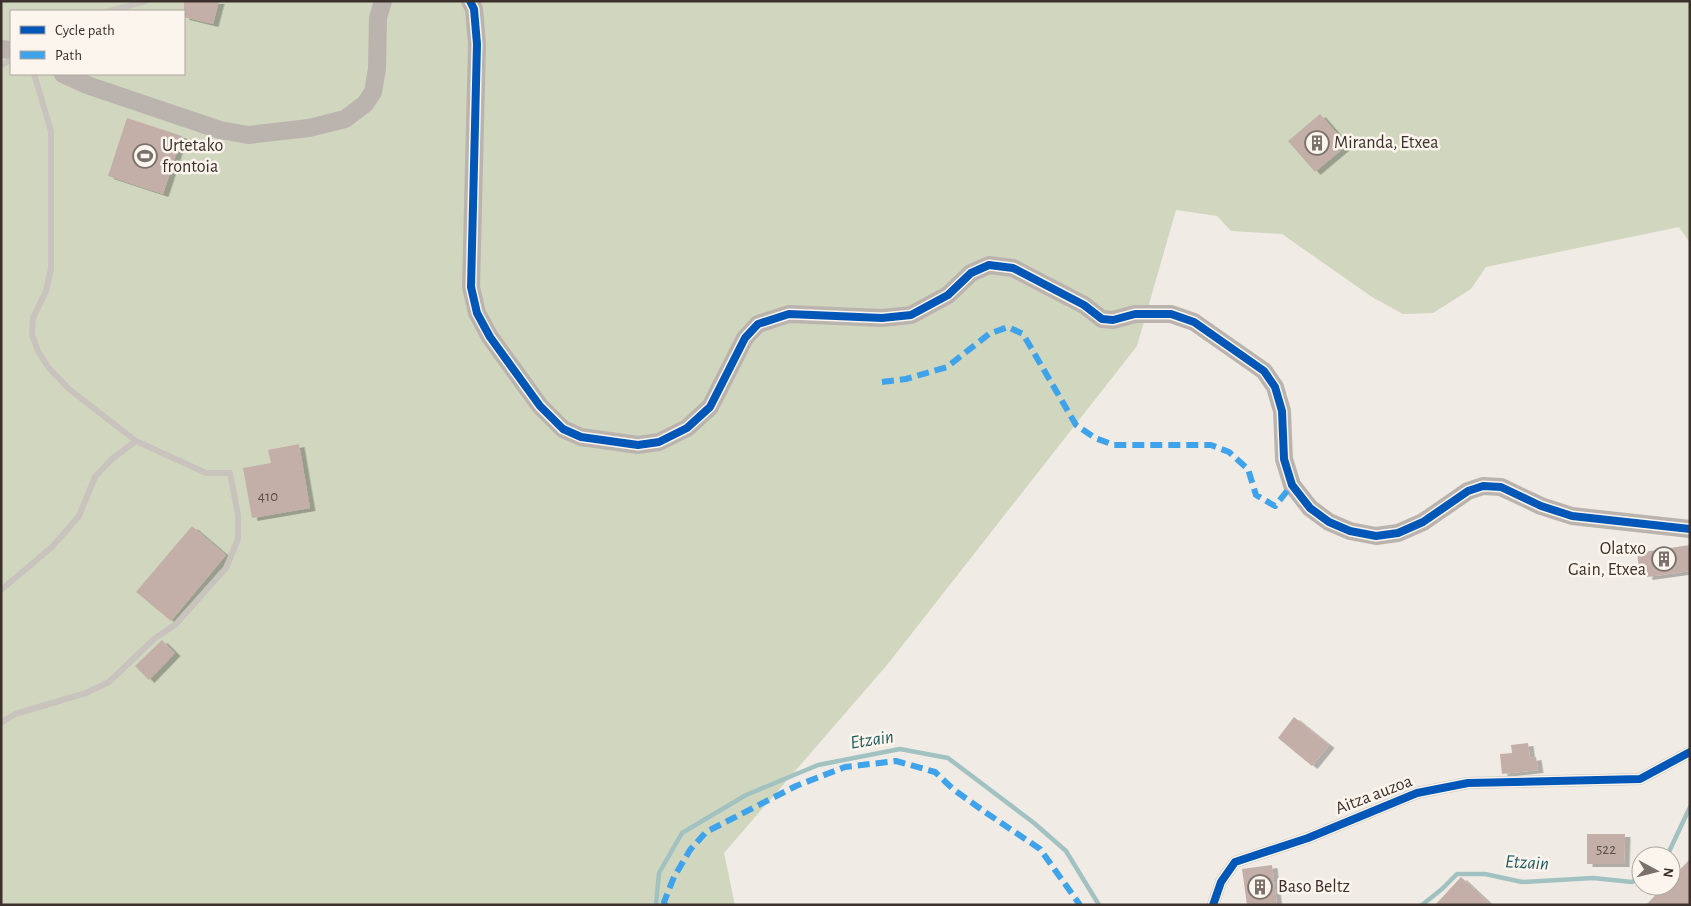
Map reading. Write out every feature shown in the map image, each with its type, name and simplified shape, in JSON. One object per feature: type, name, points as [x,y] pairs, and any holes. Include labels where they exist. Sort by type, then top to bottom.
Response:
[{"type":"street","points":[[65,75],[87,85],[220,130],[248,135],[309,128],[345,119],[364,104],[373,92],[377,69],[378,18],[383,1]]},
{"type":"street","points":[[470,1],[474,9],[476,44],[471,287],[477,313],[490,337],[540,406],[563,428],[581,437],[638,445],[659,442],[687,428],[710,407],[745,338],[758,324],[788,314],[882,318],[911,315],[948,295],[971,273],[989,265],[1013,268],[1084,305],[1102,319],[1113,320],[1135,314],[1171,314],[1194,322],[1264,371],[1275,388],[1282,411],[1284,459],[1292,485],[1310,508],[1329,522],[1350,531],[1376,536],[1398,533],[1423,522],[1468,491],[1483,486],[1500,487],[1541,506],[1572,516],[1690,529]]},
{"type":"street","name":"Aitza auzoa","points":[[1213,905],[1221,882],[1236,862],[1308,838],[1417,794],[1468,783],[1640,779],[1690,752]]},
{"type":"lane","points":[[114,10],[146,1]]},
{"type":"lane","points":[[1,723],[15,714],[86,693],[109,682],[154,639],[176,624],[226,568],[238,539],[238,516],[230,473],[206,473],[136,441],[69,388],[48,368],[38,351],[32,335],[33,318],[46,291],[51,269],[51,131],[34,75]]},
{"type":"lane","points":[[1,590],[52,547],[79,516],[95,477],[113,458],[136,441]]},
{"type":"green space","points":[[1,1],[1690,1],[1690,243],[1679,227],[1486,267],[1471,289],[1433,313],[1403,314],[1372,297],[1282,234],[1231,231],[1217,216],[1176,210],[1137,346],[887,665],[724,853],[735,905],[1,905]]},
{"type":"building","points":[[184,1],[219,1],[213,24],[185,17]]},
{"type":"building","name":"Miranda, Etxea","points":[[1320,114],[1347,145],[1315,172],[1288,141]]},
{"type":"building","name":"Urtetako frontoia","points":[[127,118],[182,136],[163,194],[108,176]]},
{"type":"building","points":[[299,444],[310,508],[252,518],[243,468],[271,463],[268,450]]},
{"type":"building","points":[[192,526],[226,555],[171,621],[136,592]]},
{"type":"building","name":"Olatxo Gain, Etxea","points":[[1690,545],[1690,571],[1647,577],[1645,566],[1639,567],[1637,553]]},
{"type":"building","points":[[162,640],[175,653],[149,680],[135,666]]},
{"type":"building","points":[[1294,717],[1329,745],[1312,766],[1278,738]]},
{"type":"building","points":[[1528,743],[1530,758],[1536,757],[1538,770],[1502,774],[1500,754],[1512,753],[1511,745]]},
{"type":"building","points":[[1587,834],[1625,834],[1624,864],[1587,864]]},
{"type":"building","points":[[1690,859],[1690,905],[1646,905],[1655,896],[1681,896],[1681,868]]},
{"type":"building","name":"Baso Beltz","points":[[1272,865],[1277,905],[1247,905],[1242,869]]},
{"type":"building","points":[[1461,877],[1491,905],[1435,905]]},
{"type":"waterway","name":"Etzain","points":[[656,905],[659,873],[682,833],[746,795],[818,765],[900,749],[948,758],[1034,823],[1066,851],[1099,905]]},
{"type":"waterway","name":"Etzain","points":[[1672,846],[1690,807]]},
{"type":"waterway","name":"Etzain","points":[[1422,905],[1457,874],[1485,874],[1522,882],[1593,878],[1631,882]]},
{"type":"marked path","points":[[882,382],[906,379],[947,367],[989,334],[1008,327],[1023,334],[1076,425],[1095,438],[1114,445],[1211,445],[1229,452],[1248,469],[1256,495],[1275,506],[1292,485]]},
{"type":"marked path","points":[[665,905],[664,902],[674,877],[690,850],[706,832],[796,786],[845,767],[896,761],[935,772],[953,789],[1040,849],[1080,905]]},
{"type":"cycle path","points":[[470,1],[474,9],[477,44],[471,287],[477,313],[490,337],[540,406],[563,429],[581,437],[638,445],[659,442],[687,428],[710,407],[745,338],[758,324],[789,314],[882,318],[911,315],[948,295],[971,273],[989,265],[1013,268],[1084,305],[1102,319],[1113,320],[1135,314],[1171,314],[1194,322],[1264,371],[1275,387],[1282,411],[1284,459],[1292,485],[1310,508],[1329,522],[1350,531],[1376,536],[1398,533],[1423,522],[1468,491],[1483,486],[1501,487],[1541,506],[1572,516],[1690,529]]},
{"type":"cycle path","points":[[1213,905],[1221,882],[1235,862],[1308,838],[1417,793],[1468,783],[1640,779],[1690,752]]},
{"type":"place","name":"Miranda, Etxea","points":[[1317,143]]},
{"type":"place","name":"Urtetako frontoia","points":[[145,156]]},
{"type":"place","name":"Olatxo Gain, Etxea","points":[[1664,559]]},
{"type":"place","name":"Baso Beltz","points":[[1260,887]]}]
